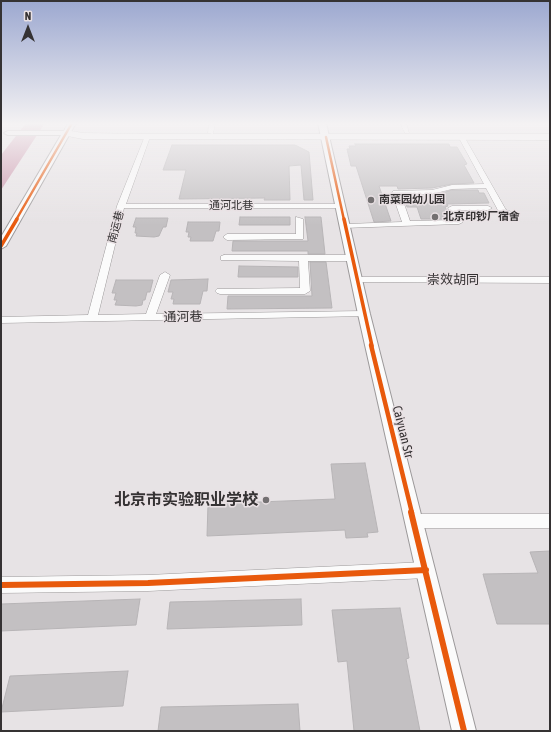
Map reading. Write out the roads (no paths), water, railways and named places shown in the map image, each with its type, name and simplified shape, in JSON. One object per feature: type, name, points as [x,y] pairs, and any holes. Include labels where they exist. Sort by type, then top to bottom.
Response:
[{"type":"street","points":[[1,236],[48,157]]},
{"type":"street","points":[[1,246],[50,157]]},
{"type":"street","name":"南运巷","points":[[92,319],[121,206],[140,157]]},
{"type":"street","name":"Caiyuan Str","points":[[330,157],[364,314],[464,731]]},
{"type":"street","points":[[472,157],[502,212],[512,215]]},
{"type":"street","points":[[407,223],[396,192],[432,192],[452,187],[487,186]]},
{"type":"street","name":"通河北巷","points":[[121,206],[341,206]]},
{"type":"street","points":[[346,226],[458,222],[452,208],[488,208]]},
{"type":"street","points":[[227,237],[300,237],[298,219]]},
{"type":"street","points":[[224,258],[353,258]]},
{"type":"street","points":[[220,291],[305,291],[303,258]]},
{"type":"street","points":[[150,318],[165,275]]},
{"type":"street","name":"崇效胡同","points":[[357,280],[550,280]]},
{"type":"street","name":"通河巷","points":[[1,320],[364,314]]},
{"type":"street","points":[[414,522],[550,521]]},
{"type":"street","points":[[1,585],[148,583],[426,570]]},
{"type":"place","name":"南菜园幼儿园","points":[[371,200]]},
{"type":"place","name":"北京印钞厂宿舍","points":[[435,217]]},
{"type":"place","name":"北京市实验职业学校","points":[[266,500]]}]
